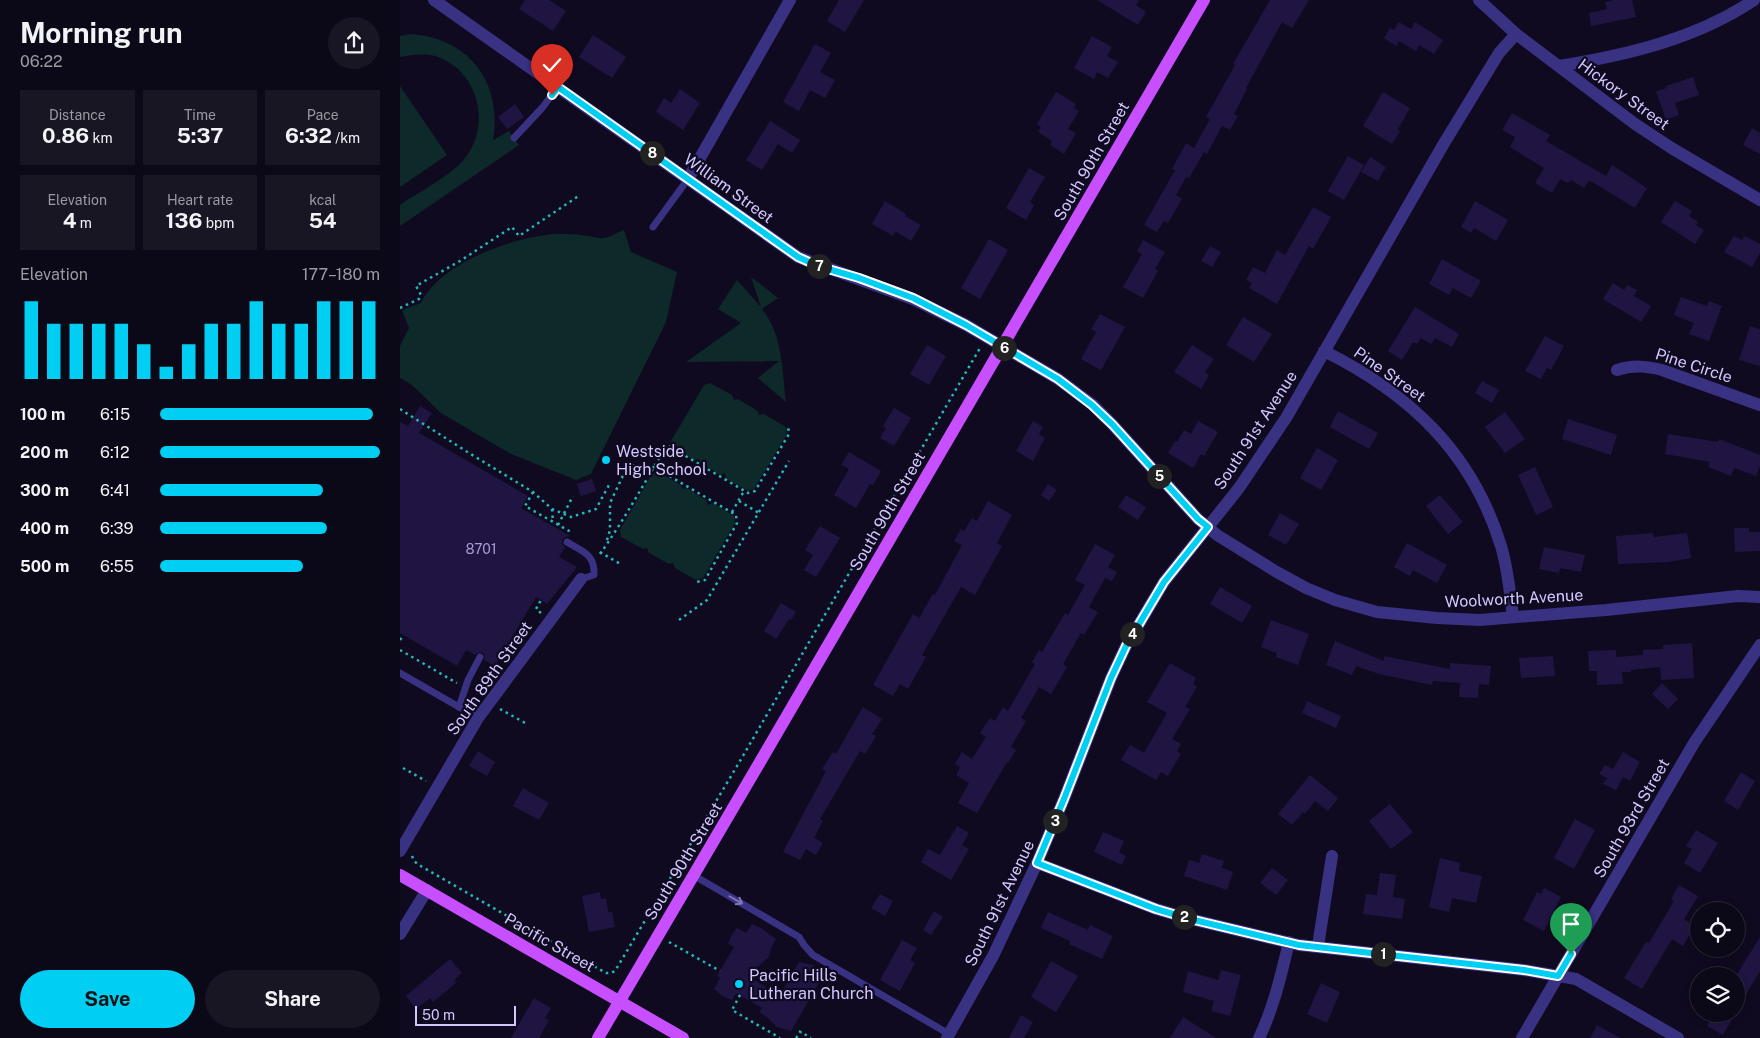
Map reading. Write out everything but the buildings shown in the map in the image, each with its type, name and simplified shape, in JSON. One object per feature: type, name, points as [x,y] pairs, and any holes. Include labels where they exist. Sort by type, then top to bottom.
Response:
[{"type":"main road","name":"South 90th Street","points":[[598,1038],[1204,0]]},
{"type":"main road","name":"Pacific Street","points":[[400,874],[683,1038]]},
{"type":"street","name":"William Street","points":[[434,0],[798,257],[818,266],[859,278],[913,298],[1002,346]]},
{"type":"street","points":[[688,178],[790,0]]},
{"type":"street","name":"Hickory Street","points":[[1479,0],[1516,34],[1643,129],[1760,200]]},
{"type":"street","points":[[1559,66],[1638,50],[1681,36],[1724,18],[1754,0]]},
{"type":"street","name":"South 91st Avenue","points":[[948,1036],[993,956],[1037,863],[1111,678],[1126,646],[1164,582],[1258,461],[1286,418],[1448,136],[1499,53],[1516,34]]},
{"type":"street","name":"Woolworth Avenue","points":[[1002,346],[1058,379],[1092,405],[1112,424],[1198,519],[1217,535],[1275,571],[1313,591],[1357,608],[1398,615],[1480,620],[1738,596],[1760,596]]},
{"type":"street","name":"Pine Street","points":[[1324,351],[1340,358],[1398,395],[1429,423],[1453,450],[1484,501],[1495,528],[1507,570],[1513,617]]},
{"type":"street","name":"Pine Circle","points":[[1617,370],[1630,366],[1646,366],[1760,405]]},
{"type":"street","name":"South 89th Street","points":[[401,850],[488,702],[581,579]]},
{"type":"street","name":"South 93rd Street","points":[[1522,1038],[1694,743],[1760,645]]},
{"type":"street","points":[[1318,946],[1332,856]]},
{"type":"street","points":[[1037,863],[1156,909],[1299,945],[1524,970],[1576,979],[1678,1038]]},
{"type":"street","points":[[400,934],[427,890]]},
{"type":"street","points":[[1259,1038],[1270,1016],[1289,942]]},
{"type":"lane","points":[[514,138],[542,108],[558,87]]},
{"type":"lane","points":[[653,227],[688,178]]},
{"type":"lane","points":[[567,542],[590,556],[593,560],[594,575],[581,579]]},
{"type":"lane","points":[[460,707],[471,673],[480,657]]},
{"type":"lane","points":[[400,673],[478,718]]},
{"type":"lane","points":[[693,875],[799,936],[804,946],[813,955],[948,1036]]},
{"type":"path","points":[[400,308],[419,299],[421,296],[416,286],[460,261],[512,227],[519,236],[580,195]]},
{"type":"path","points":[[401,850],[411,855],[419,865],[590,964],[606,972],[611,973],[615,971],[981,347]]},
{"type":"path","points":[[400,409],[533,492],[552,509],[564,515],[573,517],[596,509],[609,486]]},
{"type":"path","points":[[622,565],[601,553],[607,542],[618,530],[667,445],[748,493],[755,491],[789,434],[788,426]]},
{"type":"path","points":[[679,620],[707,600],[789,461]]},
{"type":"path","points":[[607,542],[610,530],[610,503],[628,465],[654,467],[736,515],[737,523],[705,580],[697,582]]},
{"type":"path","points":[[732,512],[744,491]]},
{"type":"path","points":[[533,492],[525,506],[558,525],[573,496]]},
{"type":"path","points":[[738,500],[759,513]]},
{"type":"path","points":[[552,509],[553,522]]},
{"type":"path","points":[[541,600],[536,609],[542,614]]},
{"type":"path","points":[[400,640],[403,635]]},
{"type":"path","points":[[400,650],[461,685],[458,695],[462,698]]},
{"type":"path","points":[[488,702],[527,724]]},
{"type":"path","points":[[403,768],[421,779]]},
{"type":"path","points":[[658,936],[720,971]]},
{"type":"path","points":[[740,995],[732,1010],[780,1038]]},
{"type":"path","points":[[796,1038],[800,1032],[811,1038]]},
{"type":"green space","points":[[410,34],[431,37],[449,44],[465,54],[487,82],[493,100],[495,119],[493,140],[509,131],[519,145],[400,226],[400,205],[437,182],[462,161],[475,140],[478,126],[478,111],[475,97],[470,83],[461,72],[449,63],[431,55],[422,54],[400,57],[400,36]]},
{"type":"green space","points":[[400,86],[447,155],[400,187]]},
{"type":"green space","points":[[624,230],[631,252],[677,272],[666,322],[591,474],[576,480],[511,454],[441,413],[412,385],[400,378],[400,346],[409,328],[402,310],[421,303],[444,276],[461,264],[480,254],[520,240],[557,234],[601,238]]},
{"type":"green space","points":[[751,277],[778,298],[762,309],[769,319],[778,341],[786,402],[758,378],[779,361],[686,362],[741,323],[718,309],[737,280],[761,307]]},
{"type":"green space","points":[[710,383],[732,395],[734,400],[738,399],[758,411],[759,415],[764,414],[786,427],[787,434],[754,489],[748,491],[726,479],[725,473],[720,475],[701,463],[699,459],[694,460],[673,447],[671,441],[704,385]]},
{"type":"green space","points":[[658,472],[681,485],[682,489],[687,488],[706,500],[708,505],[713,503],[734,516],[735,523],[703,578],[696,580],[675,568],[673,563],[669,564],[649,553],[647,548],[643,549],[621,537],[620,530],[652,474]]},
{"type":"place","name":"Westside High School","points":[[606,460]]},
{"type":"place","name":"Pacific Hills Lutheran Church","points":[[739,984]]},
{"type":"route","points":[[552,95],[558,87],[791,253],[805,261],[913,298],[966,325],[1058,379],[1092,405],[1112,424],[1198,519],[1208,527],[1164,582],[1126,646],[1111,678],[1037,863],[1156,909],[1299,945],[1524,970],[1558,976],[1571,954]]}]
